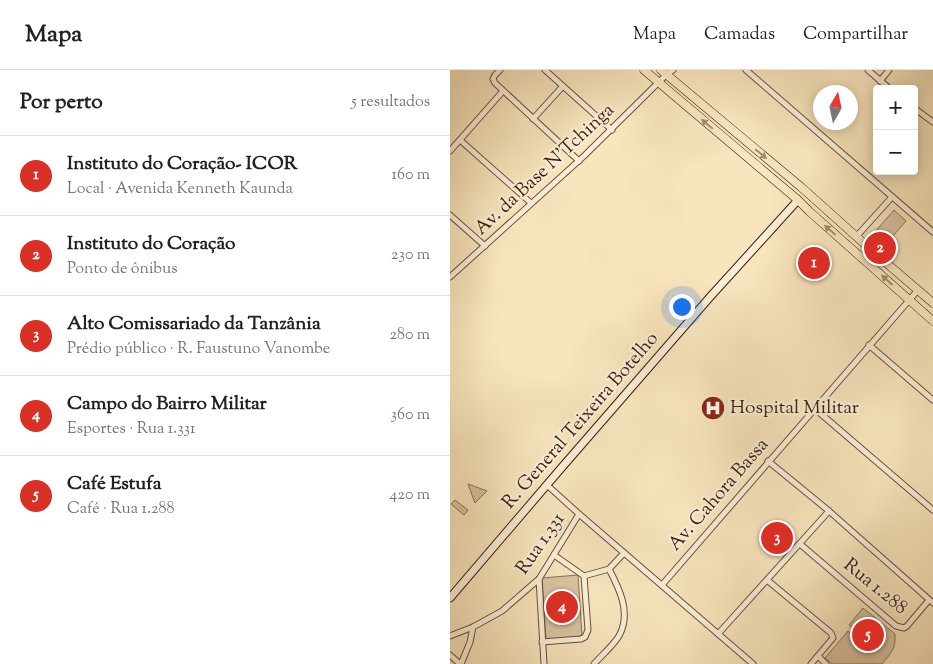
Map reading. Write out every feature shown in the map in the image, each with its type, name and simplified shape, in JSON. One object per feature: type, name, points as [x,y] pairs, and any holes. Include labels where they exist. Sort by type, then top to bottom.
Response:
[{"type":"main road","points":[[644,70],[798,200],[933,321]]},
{"type":"main road","points":[[667,72],[933,302]]},
{"type":"street","points":[[500,70],[493,79],[495,83],[579,161]]},
{"type":"street","points":[[545,70],[612,130]]},
{"type":"street","points":[[746,70],[933,232]]},
{"type":"street","points":[[868,70],[885,85]]},
{"type":"street","points":[[880,81],[889,70]]},
{"type":"street","name":"Av. da Base N'Tchinga","points":[[450,277],[612,130],[667,72]]},
{"type":"street","points":[[532,119],[563,86]]},
{"type":"street","points":[[450,151],[503,91]]},
{"type":"street","points":[[918,111],[933,122]]},
{"type":"street","points":[[460,140],[531,203]]},
{"type":"street","points":[[856,237],[892,197]]},
{"type":"street","name":"R. General Teixeira Botelho","points":[[450,598],[710,297],[798,200]]},
{"type":"street","points":[[450,214],[485,246]]},
{"type":"street","name":"Av. Cahora Bassa","points":[[662,585],[918,290]]},
{"type":"street","points":[[869,345],[933,400]]},
{"type":"street","points":[[814,408],[933,510]]},
{"type":"street","points":[[768,461],[931,602]]},
{"type":"street","points":[[547,485],[753,664]]},
{"type":"street","points":[[718,634],[829,512]]},
{"type":"street","name":"Rua 1.331","points":[[450,636],[473,627],[502,611],[539,579],[580,514]]},
{"type":"street","name":"Rua 1.288","points":[[800,544],[896,626],[904,628],[907,626],[931,602]]},
{"type":"street","points":[[584,576],[609,569],[624,553]]},
{"type":"street","points":[[554,555],[584,576]]},
{"type":"street","points":[[594,664],[620,635],[624,624],[624,611],[619,589],[609,569]]},
{"type":"street","points":[[542,642],[581,639],[585,637],[588,630],[584,576]]},
{"type":"street","points":[[539,579],[544,664]]},
{"type":"street","points":[[767,580],[831,633],[833,638],[811,664]]},
{"type":"street","points":[[450,655],[460,664],[470,642],[473,627]]},
{"type":"street","points":[[818,656],[826,664]]},
{"type":"shaded area","points":[[894,210],[906,221],[885,245],[873,234]]},
{"type":"shaded area","points":[[468,484],[487,491],[475,503]]},
{"type":"shaded area","points":[[455,500],[468,510],[464,515],[451,504]]},
{"type":"shaded area","points":[[578,575],[582,637],[546,640],[542,578]]},
{"type":"shaded area","points":[[863,608],[895,634],[895,643],[892,650],[882,664],[832,664],[825,658],[848,631],[859,645],[865,648],[879,646],[883,642],[883,633],[877,625],[866,623],[856,630],[849,625]]},
{"type":"place","name":"Instituto do Coração","points":[[880,248]]},
{"type":"place","name":"Instituto do Coração- ICOR","points":[[814,263]]},
{"type":"place","name":"Hospital Militar","points":[[713,408]]},
{"type":"place","name":"Alto Comissariado da Tanzânia","points":[[777,538]]},
{"type":"place","name":"Campo do Bairro Militar","points":[[562,607]]},
{"type":"place","name":"Café Estufa","points":[[868,635]]}]
